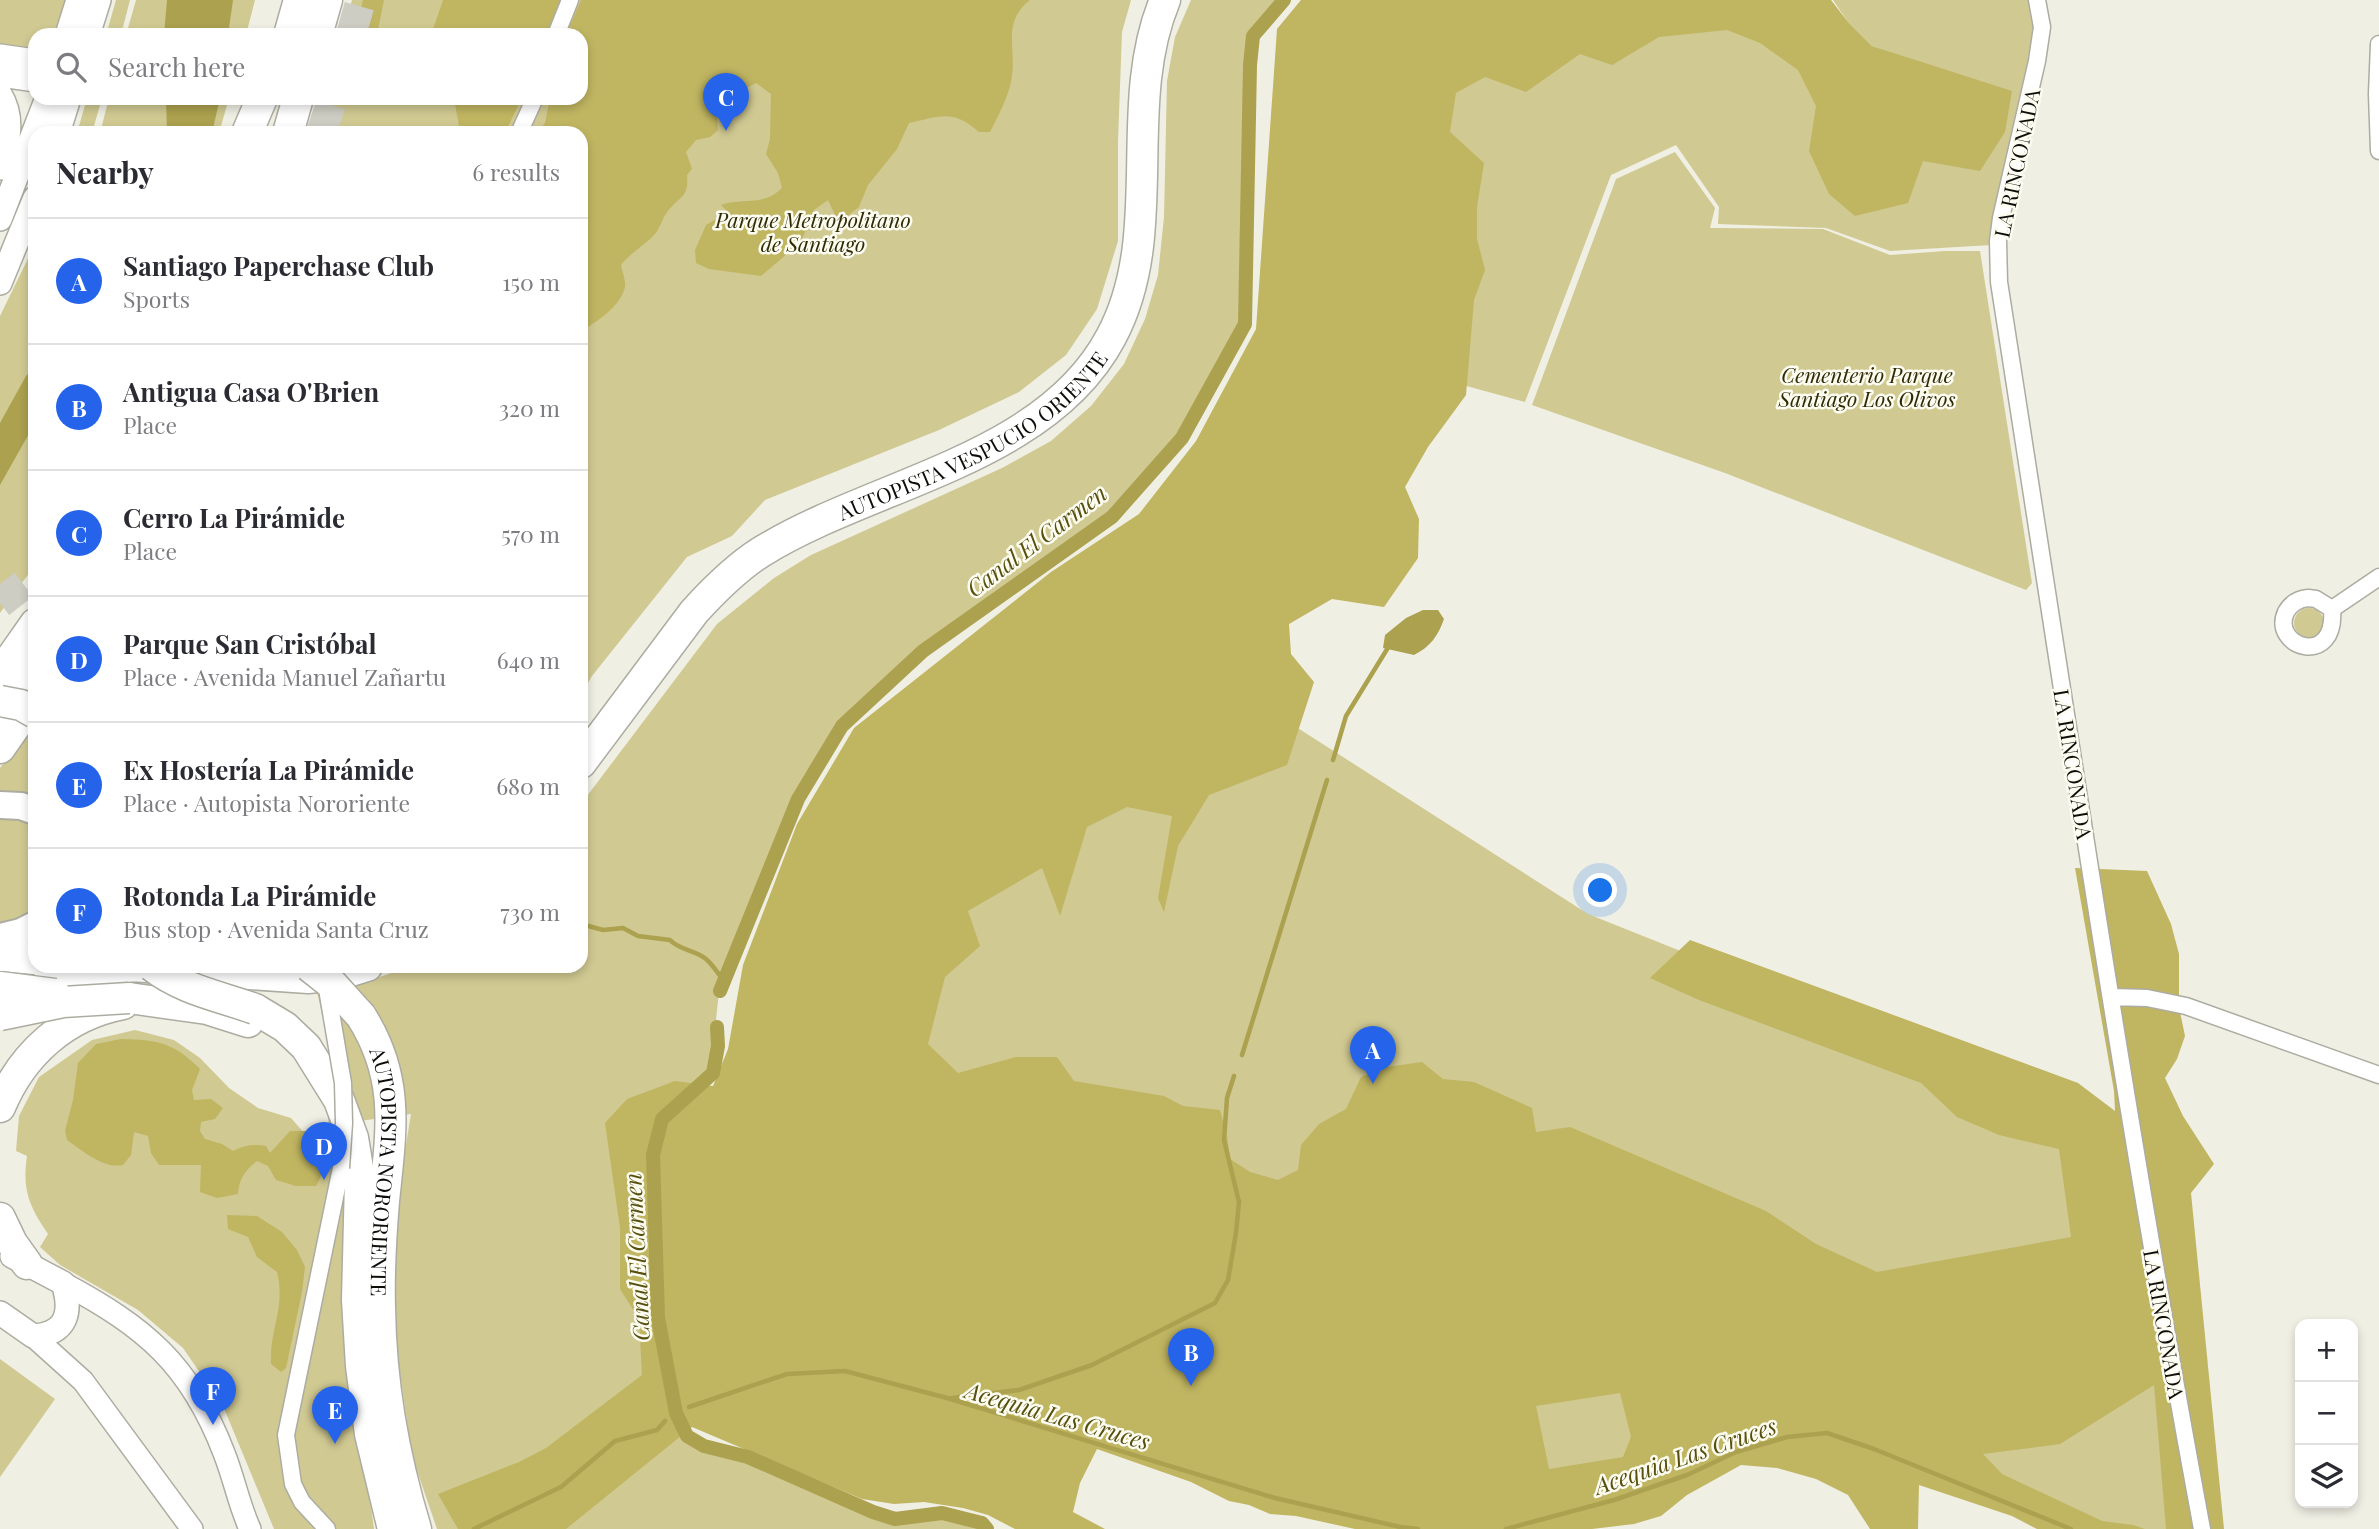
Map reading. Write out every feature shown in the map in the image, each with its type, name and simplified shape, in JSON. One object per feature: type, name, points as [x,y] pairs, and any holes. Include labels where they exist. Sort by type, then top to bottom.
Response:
[{"type":"highway","points":[[291,28],[299,0]]},
{"type":"highway","points":[[319,28],[327,0]]},
{"type":"highway","name":"AUTOPISTA VESPUCIO ORIENTE","points":[[588,753],[694,612],[713,591],[748,562],[822,520],[964,458],[1020,430],[1057,404],[1090,370],[1119,321],[1135,267],[1140,222],[1145,84],[1153,38],[1165,0]]},
{"type":"highway","points":[[250,126],[259,105]]},
{"type":"highway","points":[[262,126],[268,105]]},
{"type":"highway","points":[[290,126],[296,105]]},
{"type":"highway","points":[[0,674],[28,634]]},
{"type":"highway","points":[[0,717],[28,678]]},
{"type":"highway","points":[[0,701],[28,709]]},
{"type":"highway","points":[[0,748],[28,708]]},
{"type":"highway","points":[[0,1023],[22,999],[50,983],[78,973]]},
{"type":"highway","points":[[163,973],[188,988],[255,1009],[276,1020],[296,1036],[321,1071]]},
{"type":"highway","points":[[235,973],[308,978],[344,973]]},
{"type":"highway","name":"AUTOPISTA NORORIENTE","points":[[318,973],[334,985],[361,1016],[382,1057],[388,1076],[392,1108],[381,1245],[380,1329],[386,1391],[398,1462],[416,1529]]},
{"type":"highway","points":[[0,987],[53,994],[142,999],[207,1009],[253,1023],[285,1041],[321,1071]]},
{"type":"highway","points":[[0,1015],[63,1002],[142,999]]},
{"type":"highway","points":[[0,1107],[26,1061],[65,1026],[97,1011],[142,999]]},
{"type":"highway","name":"AUTOPISTA NORORIENTE","points":[[321,1071],[345,1113],[358,1160],[359,1344],[370,1434],[394,1529]]},
{"type":"highway","points":[[0,1218],[12,1244],[27,1264]]},
{"type":"main road","points":[[69,28],[78,0]]},
{"type":"main road","points":[[90,28],[99,0]]},
{"type":"main road","points":[[0,56],[28,60]]},
{"type":"main road","points":[[0,75],[28,79]]},
{"type":"main road","points":[[0,94],[10,122],[9,138],[0,168]]},
{"type":"main road","points":[[36,126],[44,105]]},
{"type":"main road","points":[[60,126],[67,105]]},
{"type":"main road","points":[[0,219],[28,147]]},
{"type":"main road","points":[[0,283],[28,215]]},
{"type":"main road","points":[[0,805],[28,808]]},
{"type":"main road","points":[[13,949],[21,932],[28,928]]},
{"type":"main road","points":[[0,1250],[63,1283],[68,1307],[65,1320],[52,1332],[33,1335],[0,1313]]},
{"type":"street","points":[[559,28],[570,0]]},
{"type":"street","name":"LA RINCONADA","points":[[2037,0],[2042,27],[2037,61],[2001,218],[1998,241],[1999,282],[2111,998],[2167,1339],[2202,1529]]},
{"type":"street","points":[[2379,44],[2379,151]]},
{"type":"street","points":[[522,126],[532,105]]},
{"type":"street","points":[[2332,609],[2379,577]]},
{"type":"street","points":[[324,973],[343,1083],[341,1168],[286,1435],[293,1484],[302,1502],[327,1529]]},
{"type":"street","points":[[2111,998],[2147,998],[2186,1006],[2379,1075]]},
{"type":"street","points":[[63,1283],[124,1317],[155,1343],[186,1379],[211,1420],[250,1529]]},
{"type":"street","points":[[33,1335],[83,1381],[192,1529]]},
{"type":"green space","points":[[0,0],[73,0],[64,28],[28,28],[28,51],[0,47]]},
{"type":"green space","points":[[116,0],[130,0],[123,28],[108,28]]},
{"type":"green space","points":[[136,0],[255,0],[248,28],[128,28]]},
{"type":"green space","name":"Parque Metropolitano de Santiago","points":[[352,0],[1131,0],[1122,32],[1118,241],[1097,309],[1066,355],[1019,392],[939,430],[765,500],[732,536],[687,557],[588,683],[588,126],[313,126],[320,105],[588,105],[588,28],[344,28]]},
{"type":"green space","points":[[1191,0],[1278,0],[1248,35],[1245,65],[1240,323],[1178,436],[1109,514],[920,648],[838,723],[794,797],[720,981],[711,1069],[688,1087],[672,1415],[683,1439],[703,1450],[746,1461],[871,1516],[895,1523],[941,1517],[979,1526],[981,1529],[437,1529],[412,1456],[394,1331],[393,1225],[411,1114],[352,1122],[344,1303],[374,1529],[274,1529],[223,1406],[183,1348],[138,1310],[60,1265],[40,1247],[48,1234],[28,1197],[27,1156],[16,1151],[19,1116],[39,1077],[92,1040],[135,1030],[174,1040],[200,1058],[229,1088],[258,1108],[291,1118],[320,1151],[326,1154],[333,1061],[313,973],[330,973],[359,984],[391,973],[588,973],[588,795],[717,624],[774,578],[811,555],[1002,468],[1051,441],[1091,406],[1124,364],[1145,319],[1158,275],[1164,217],[1167,81],[1175,37]]},
{"type":"green space","points":[[1833,0],[2032,0],[2035,33],[1991,245],[1890,251],[1826,228],[1718,224],[1719,207],[1676,145],[1611,175],[1525,402],[1459,384],[1444,135],[1453,94],[1489,71],[1658,29],[1729,26],[1911,59],[1872,46],[1848,22]]},
{"type":"green space","points":[[85,105],[100,105],[94,126],[79,126]]},
{"type":"green space","points":[[107,105],[227,105],[221,126],[102,126]]},
{"type":"green space","name":"Cementerio Parque Santiago Los Olivos","points":[[1675,152],[1715,208],[1710,228],[1823,229],[1890,255],[1980,251],[2032,583],[2026,590],[1725,473],[1532,405],[1616,179]]},
{"type":"green space","points":[[28,258],[28,575],[0,613],[0,316]]},
{"type":"green space","points":[[2309,608],[2320,612],[2324,623],[2320,634],[2309,638],[2298,634],[2294,623],[2298,612]]},
{"type":"green space","points":[[1240,691],[1588,914],[2120,1127],[2192,1529],[2093,1529],[1834,1423],[1475,1529],[747,1051]]},
{"type":"green space","points":[[28,728],[28,800],[0,795],[0,768]]},
{"type":"green space","points":[[0,814],[28,820],[28,919],[0,926]]},
{"type":"green space","points":[[0,1359],[55,1399],[0,1477]]},
{"type":"shaded area","points":[[167,0],[233,0],[229,28],[165,28]]},
{"type":"shaded area","points":[[363,0],[384,0],[378,28],[356,28]]},
{"type":"shaded area","points":[[443,0],[562,0],[551,28],[433,28]]},
{"type":"shaded area","points":[[581,0],[1030,0],[1021,8],[1013,26],[1011,83],[990,132],[979,132],[962,120],[946,116],[909,123],[897,149],[868,185],[859,207],[847,216],[836,217],[828,200],[814,210],[801,242],[761,276],[709,269],[696,263],[695,250],[706,225],[728,212],[721,205],[768,198],[782,188],[778,173],[766,154],[770,139],[771,94],[756,83],[727,99],[719,111],[718,130],[710,137],[696,140],[686,152],[692,169],[687,175],[685,193],[666,214],[654,235],[621,265],[625,285],[623,294],[610,310],[588,327],[588,126],[543,126],[549,105],[588,105],[588,28],[569,28]]},
{"type":"shaded area","points":[[1301,0],[1831,0],[1872,46],[2012,91],[2005,132],[1980,171],[1923,161],[1908,203],[1855,216],[1829,194],[1809,151],[1816,106],[1798,70],[1760,43],[1727,30],[1659,37],[1612,65],[1580,54],[1526,92],[1485,77],[1456,93],[1450,132],[1484,163],[1477,207],[1477,239],[1485,270],[1474,300],[1466,395],[1428,447],[1405,487],[1419,519],[1418,558],[1384,607],[1332,599],[1289,624],[1291,654],[1314,682],[1287,765],[1209,795],[1178,846],[1164,912],[1158,898],[1172,816],[1127,807],[1087,827],[1060,916],[1042,868],[968,911],[980,946],[945,977],[928,1044],[958,1073],[1016,1057],[1057,1057],[1074,1081],[1164,1096],[1183,1106],[1220,1110],[1230,1159],[1250,1172],[1278,1180],[1298,1170],[1301,1145],[1319,1124],[1346,1109],[1361,1077],[1387,1067],[1422,1062],[1443,1079],[1474,1082],[1532,1108],[1536,1132],[1570,1127],[1766,1211],[1816,1244],[1877,1272],[2071,1237],[2059,1149],[1999,1135],[1957,1117],[1921,1083],[1699,1000],[1650,978],[1690,940],[2078,1083],[2115,1111],[2114,1091],[2075,868],[2147,871],[2171,924],[2179,954],[2179,1007],[2185,1036],[2177,1059],[2165,1078],[2183,1116],[2214,1164],[2191,1193],[2224,1529],[2166,1529],[2154,1385],[2060,1444],[1983,1454],[2002,1474],[2102,1521],[2145,1529],[2037,1529],[2012,1516],[1919,1485],[1918,1529],[1870,1529],[1848,1495],[1816,1479],[1777,1468],[1741,1465],[1687,1495],[1661,1516],[1634,1524],[1592,1529],[1355,1529],[1296,1516],[1270,1514],[1249,1505],[1229,1501],[1191,1482],[1097,1449],[1080,1483],[1073,1512],[1105,1529],[1015,1529],[988,1515],[963,1508],[924,1502],[894,1504],[862,1499],[692,1427],[566,1529],[458,1529],[438,1494],[519,1462],[546,1448],[642,1375],[639,1319],[620,1289],[620,1228],[605,1123],[627,1099],[675,1081],[713,1086],[728,1049],[743,965],[797,824],[854,728],[1051,572],[1139,514],[1196,441],[1256,329],[1277,29]],"holes":[[[1620,1393],[1631,1437],[1623,1457],[1549,1469],[1536,1406]]]},
{"type":"shaded area","points":[[166,105],[218,105],[214,126],[167,126]]},
{"type":"shaded area","points":[[455,105],[519,105],[508,126],[459,126]]},
{"type":"shaded area","points":[[28,374],[28,435],[0,485],[0,423]]},
{"type":"shaded area","points":[[1423,610],[1438,610],[1444,619],[1429,645],[1414,655],[1383,648],[1385,635],[1406,618]]},
{"type":"shaded area","points":[[121,1039],[164,1044],[181,1053],[200,1069],[192,1090],[194,1100],[211,1099],[223,1108],[215,1119],[201,1122],[200,1131],[205,1139],[222,1144],[233,1151],[242,1147],[266,1146],[270,1153],[290,1131],[313,1131],[327,1144],[326,1166],[316,1186],[296,1186],[276,1180],[268,1166],[257,1161],[243,1175],[238,1194],[217,1198],[200,1192],[201,1165],[159,1165],[151,1153],[148,1136],[134,1132],[131,1155],[123,1165],[116,1166],[93,1158],[67,1140],[65,1131],[78,1063],[96,1044]]},
{"type":"shaded area","points":[[227,1215],[257,1216],[282,1232],[297,1250],[305,1267],[286,1368],[281,1372],[271,1364],[272,1340],[280,1297],[277,1272],[257,1257],[248,1237],[228,1229]]},
{"type":"waterway","name":"Canal El Carmen","points":[[720,991],[798,799],[842,726],[923,651],[1112,517],[1182,438],[1245,324],[1250,65],[1253,36],[1284,0]]},
{"type":"waterway","points":[[1333,760],[1346,716],[1389,646]]},
{"type":"waterway","points":[[1242,1055],[1327,780]]},
{"type":"waterway","points":[[588,926],[603,930],[623,928],[638,936],[670,940],[706,959],[725,982]]},
{"type":"waterway","name":"Canal El Carmen","points":[[717,1027],[718,1046],[713,1073],[662,1119],[653,1155],[658,1318],[676,1413],[687,1436],[704,1446],[748,1457],[895,1519],[942,1513],[982,1523],[987,1529]]},
{"type":"waterway","points":[[952,1398],[1019,1390],[1092,1365],[1215,1303],[1228,1280],[1239,1202],[1224,1140],[1227,1098],[1234,1076]]},
{"type":"waterway","name":"Acequia Las Cruces","points":[[689,1407],[787,1374],[845,1371],[947,1398],[1275,1498],[1418,1529]]},
{"type":"waterway","points":[[474,1529],[561,1487],[615,1441],[657,1430],[665,1421]]},
{"type":"waterway","name":"Acequia Las Cruces","points":[[1506,1529],[1614,1500],[1687,1475],[1736,1452],[1787,1437],[1827,1433],[1874,1449],[2071,1529]]},
{"type":"tunnel","points":[[353,28],[361,0]]},
{"type":"tunnel","points":[[323,126],[331,105]]},
{"type":"tunnel","points":[[0,603],[28,581]]},
{"type":"place","name":"Cerro La Pirámide","points":[[726,131]]},
{"type":"place","name":"Santiago Paperchase Club","points":[[1373,1084]]},
{"type":"place","name":"Parque San Cristóbal","points":[[324,1180]]},
{"type":"place","name":"Antigua Casa O'Brien","points":[[1191,1386]]},
{"type":"place","name":"Rotonda La Pirámide","points":[[213,1425]]},
{"type":"place","name":"Ex Hostería La Pirámide","points":[[335,1444]]}]
